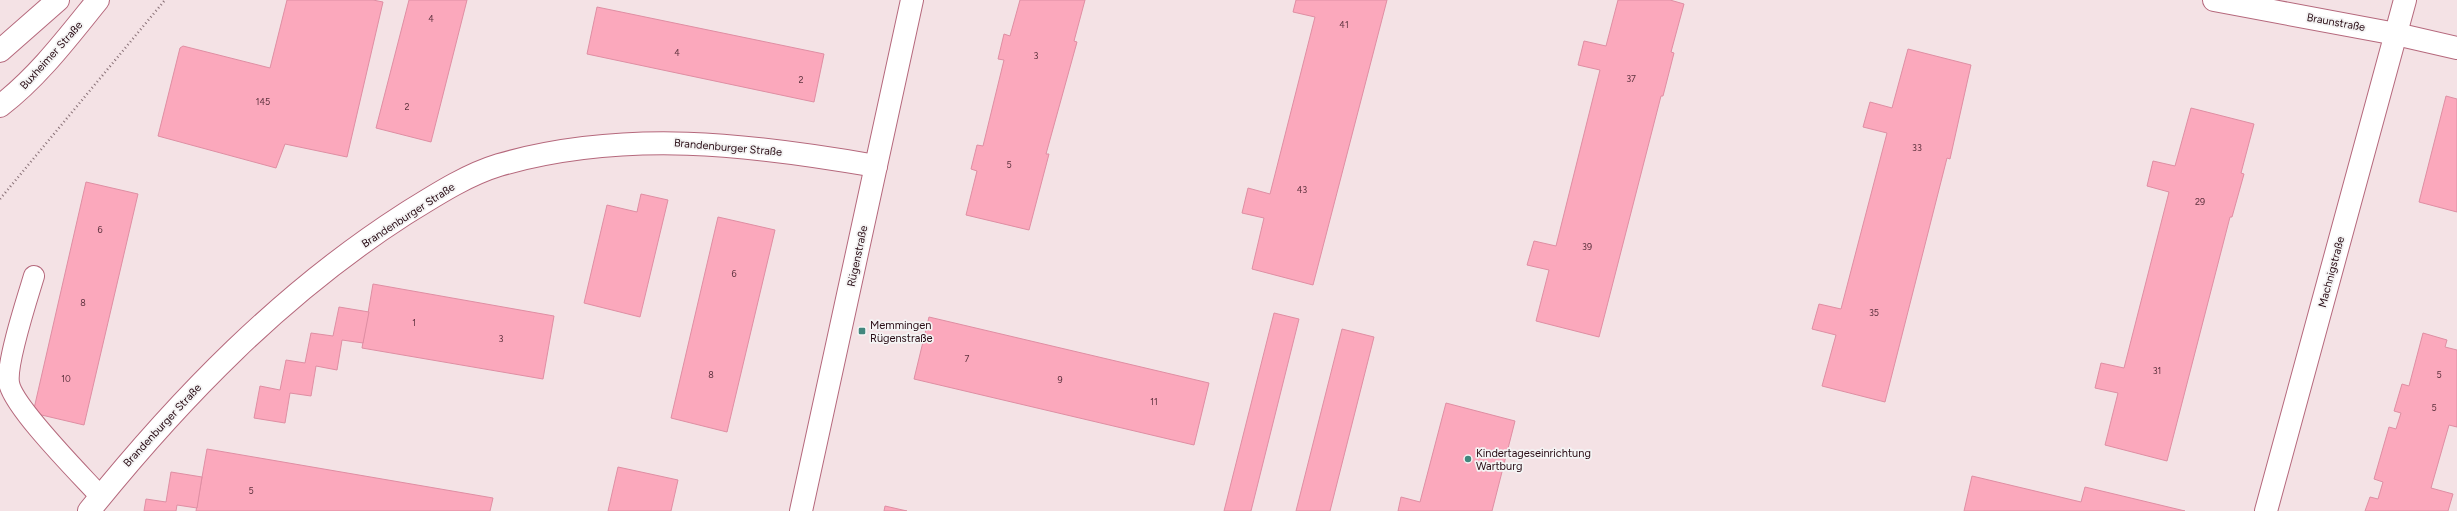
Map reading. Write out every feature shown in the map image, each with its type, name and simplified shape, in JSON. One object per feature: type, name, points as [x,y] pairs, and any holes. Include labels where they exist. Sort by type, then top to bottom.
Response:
[{"type":"street","points":[[0,50],[58,0]]},
{"type":"street","name":"Buxheimer Straße","points":[[0,106],[12,97],[59,48],[98,0]]},
{"type":"street","name":"Rügenstraße","points":[[801,511],[912,0]]},
{"type":"street","name":"Braunstraße","points":[[2214,0],[2396,34],[2457,48]]},
{"type":"street","name":"Machnigstraße","points":[[2266,511],[2405,0]]},
{"type":"street","name":"Brandenburger Straße","points":[[95,504],[178,406],[242,341],[308,285],[380,231],[444,190],[497,165],[557,151],[658,142],[758,148],[876,166]]},
{"type":"lane","points":[[34,276],[11,362],[9,383],[18,404],[95,504]]},
{"type":"path","points":[[0,199],[165,0]]},
{"type":"building","points":[[287,0],[373,0],[383,2],[347,157],[285,144],[276,168],[158,136],[180,48],[183,46],[270,68]]},
{"type":"building","points":[[409,0],[467,0],[431,142],[376,128]]},
{"type":"building","points":[[1020,0],[1085,0],[1074,41],[1077,42],[1046,154],[1049,154],[1029,230],[966,215],[977,171],[971,169],[977,145],[983,146],[1004,60],[998,59],[1004,34],[1010,36]]},
{"type":"building","points":[[1296,0],[1387,0],[1313,285],[1252,269],[1264,218],[1242,213],[1248,188],[1270,194],[1315,17],[1293,12]]},
{"type":"building","points":[[1618,0],[1670,0],[1684,4],[1671,52],[1674,53],[1663,96],[1661,96],[1599,337],[1536,321],[1549,270],[1527,265],[1534,241],[1556,246],[1600,70],[1578,65],[1584,41],[1606,46]]},
{"type":"building","points":[[597,7],[824,54],[814,102],[587,54]]},
{"type":"building","points":[[1908,49],[1971,65],[1950,159],[1947,158],[1885,402],[1822,386],[1836,335],[1812,329],[1819,304],[1841,309],[1887,133],[1863,127],[1870,102],[1892,108]]},
{"type":"building","points":[[2446,96],[2457,99],[2457,212],[2419,202]]},
{"type":"building","points":[[2191,108],[2254,124],[2241,173],[2244,174],[2232,217],[2230,217],[2167,461],[2105,445],[2118,393],[2095,388],[2101,363],[2124,368],[2169,192],[2147,186],[2153,161],[2175,166]]},
{"type":"building","points":[[86,182],[138,194],[84,425],[33,413]]},
{"type":"building","points":[[641,194],[668,200],[640,317],[584,303],[607,205],[637,212]]},
{"type":"building","points":[[718,217],[775,230],[727,432],[671,418]]},
{"type":"building","points":[[373,284],[554,316],[543,379],[362,348]]},
{"type":"building","points":[[339,307],[369,312],[363,343],[342,340],[337,370],[316,366],[311,396],[290,393],[285,423],[254,418],[260,386],[280,390],[286,360],[305,363],[311,333],[333,336]]},
{"type":"building","points":[[1274,313],[1299,319],[1251,511],[1224,511]]},
{"type":"building","points":[[929,317],[1209,383],[1194,445],[914,379]]},
{"type":"building","points":[[1342,329],[1374,337],[1330,511],[1296,511]]},
{"type":"building","points":[[2423,333],[2447,340],[2445,347],[2457,350],[2457,427],[2449,425],[2431,488],[2453,494],[2448,511],[2365,511],[2370,497],[2378,499],[2383,482],[2374,479],[2389,427],[2396,429],[2401,413],[2394,411],[2402,384],[2409,386]]},
{"type":"building","name":"Kindertageseinrichtung Wartburg","points":[[1446,403],[1515,421],[1492,511],[1398,511],[1401,497],[1420,502]]},
{"type":"building","points":[[207,449],[493,498],[490,511],[196,511]]},
{"type":"building","points":[[618,467],[678,480],[671,511],[608,511]]},
{"type":"building","points":[[171,472],[202,477],[197,508],[177,505],[176,511],[144,511],[146,499],[166,502]]},
{"type":"building","points":[[1972,476],[2081,502],[2085,487],[2185,511],[1964,511]]},
{"type":"building","points":[[885,506],[907,511],[884,511]]},
{"type":"place","name":"Memmingen Rügenstraße","points":[[862,331]]},
{"type":"place","name":"Kindertageseinrichtung Wartburg","points":[[1468,459]]}]
